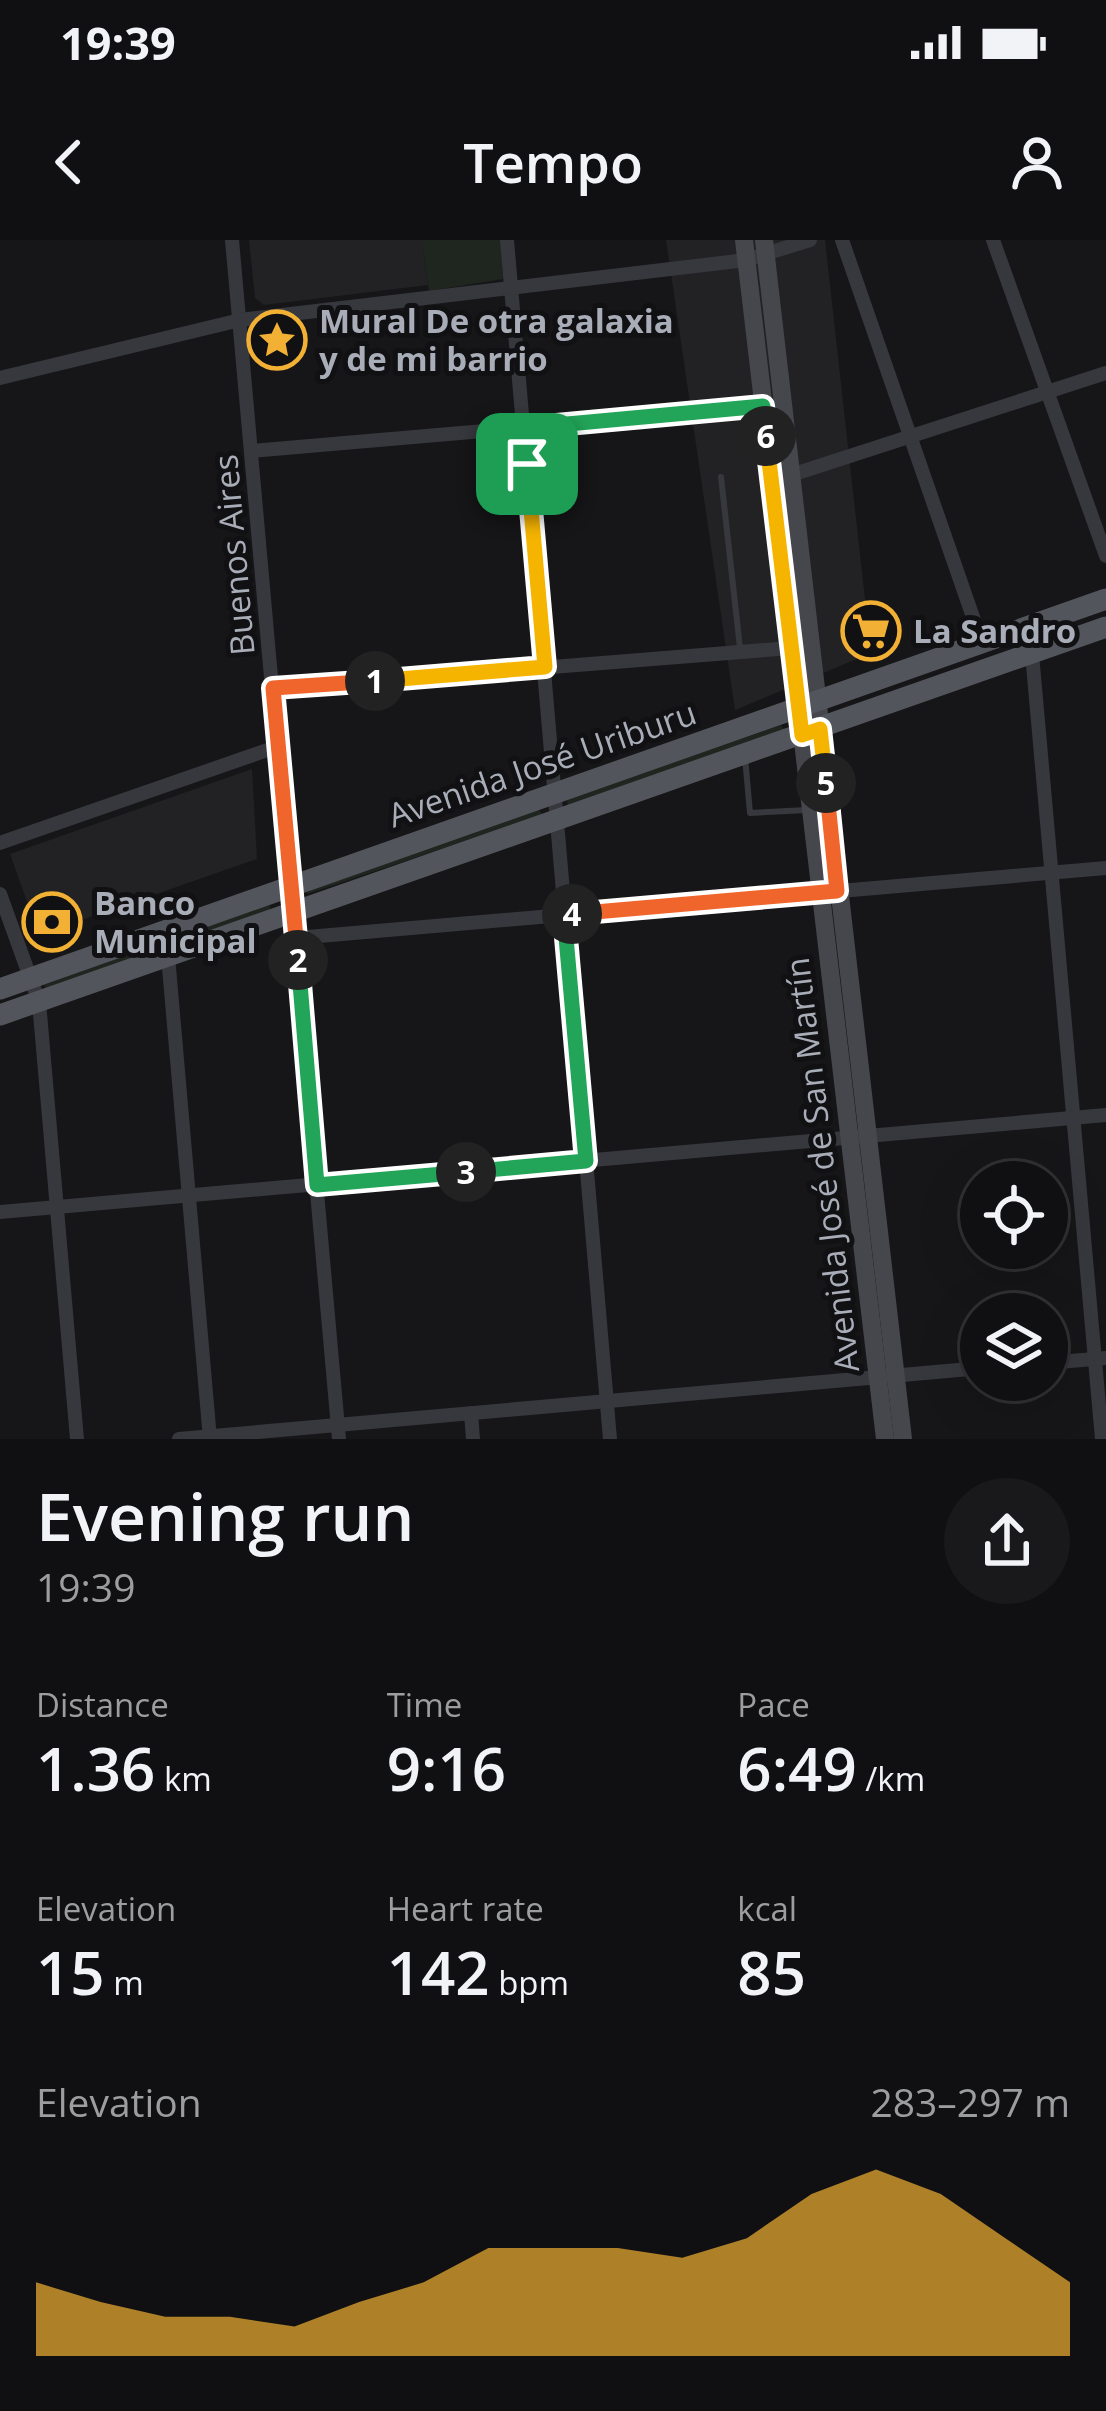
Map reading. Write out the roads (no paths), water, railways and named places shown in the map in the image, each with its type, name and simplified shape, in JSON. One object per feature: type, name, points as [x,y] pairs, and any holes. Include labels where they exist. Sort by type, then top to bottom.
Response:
[{"type":"main road","name":"Avenida José de San Martín","points":[[755,249],[763,406],[781,478],[791,648],[808,706]]},
{"type":"main road","name":"Avenida José de San Martín","points":[[755,249],[886,1377],[885,1439]]},
{"type":"main road","name":"Avenida José Uriburu","points":[[0,989],[1106,599]]},
{"type":"main road","name":"Avenida José Uriburu","points":[[0,1015],[1106,627]]},
{"type":"main road","name":"Avenida José de San Martín","points":[[811,732],[810,810],[829,892]]},
{"type":"main road","name":"Avenida José de San Martín","points":[[886,1377],[903,1439]]},
{"type":"street","name":"Buenos Aires","points":[[232,240],[339,1432]]},
{"type":"street","points":[[507,240],[610,1439]]},
{"type":"street","points":[[0,378],[240,320],[511,288],[810,240]]},
{"type":"street","points":[[842,240],[982,644]]},
{"type":"street","points":[[993,240],[1106,556]]},
{"type":"street","points":[[781,478],[1106,373]]},
{"type":"street","points":[[252,452],[763,406]]},
{"type":"street","points":[[273,688],[791,648]]},
{"type":"street","points":[[1032,653],[1101,1358],[1102,1439]]},
{"type":"street","points":[[0,843],[278,746]]},
{"type":"street","points":[[296,938],[1106,868]]},
{"type":"street","points":[[0,894],[39,1002],[77,1439]]},
{"type":"street","points":[[168,956],[210,1438]]},
{"type":"street","points":[[0,1212],[1106,1115]]},
{"type":"street","points":[[1068,1361],[1101,1358]]},
{"type":"street","points":[[179,1439],[339,1432],[471,1414],[960,1370]]},
{"type":"street","points":[[471,1414],[473,1439]]},
{"type":"lane","points":[[721,477],[740,652]]},
{"type":"lane","points":[[745,755],[750,813],[810,810]]},
{"type":"place","name":"Mural De otra galaxia y de mi barrio","points":[[277,340]]},
{"type":"place","name":"La Sandro","points":[[871,631]]},
{"type":"place","name":"Banco Municipal","points":[[52,922]]}]
